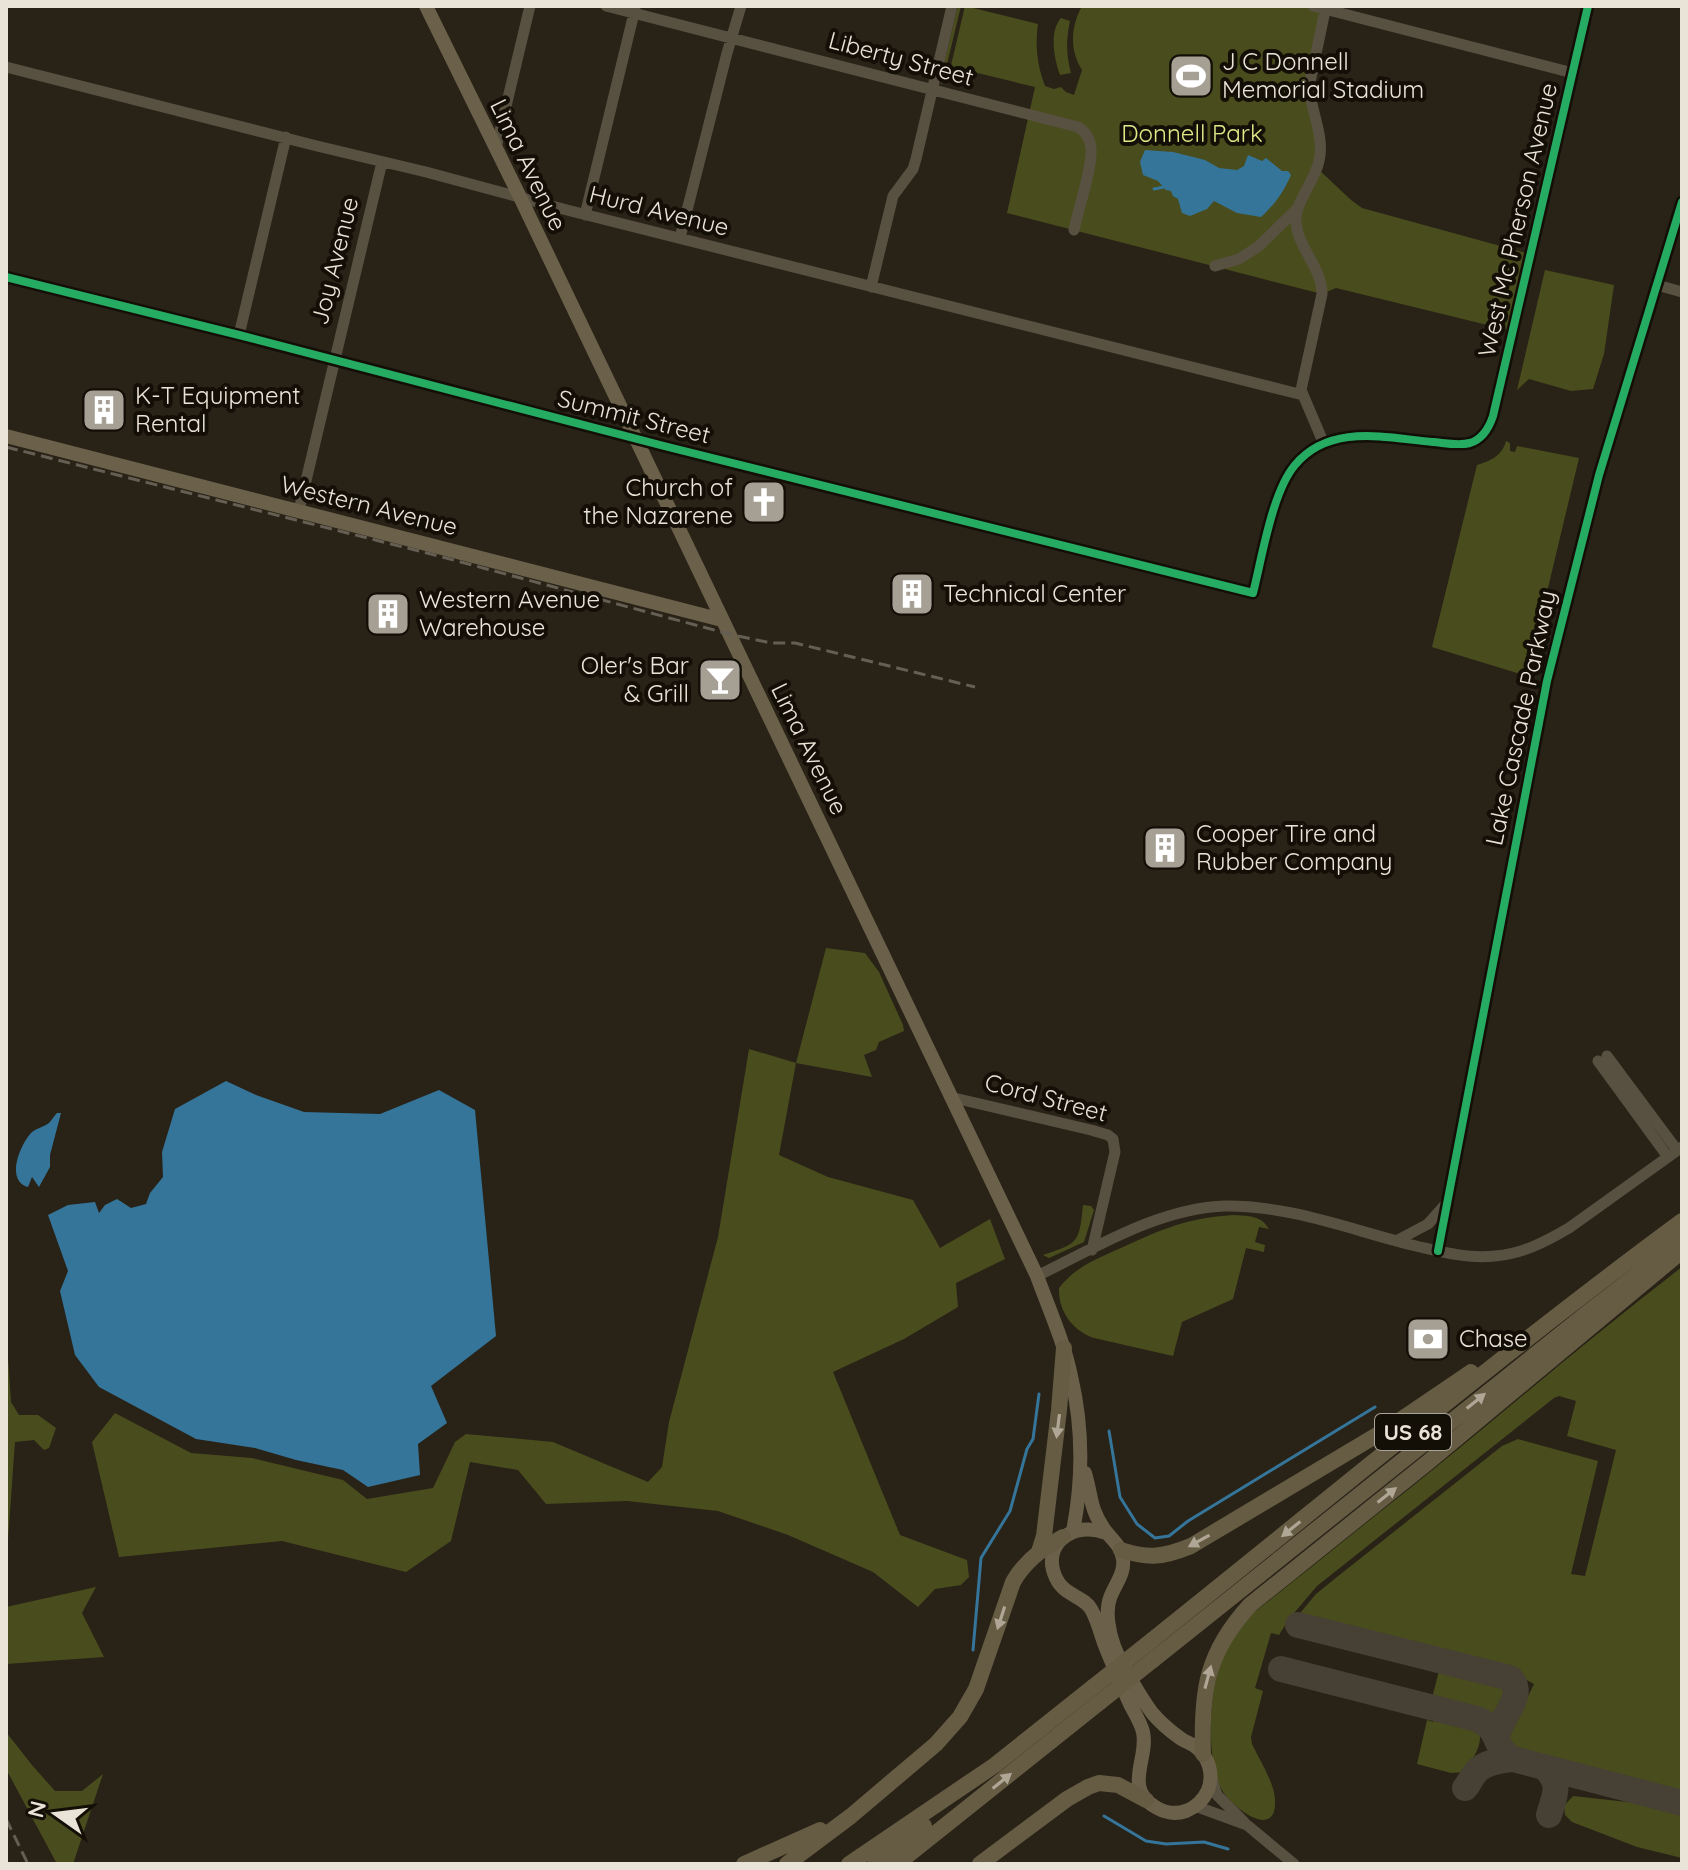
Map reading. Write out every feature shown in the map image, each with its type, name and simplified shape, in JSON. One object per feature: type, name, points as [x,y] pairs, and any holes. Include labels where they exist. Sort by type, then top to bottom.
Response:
[{"type":"highway","points":[[1121,1550],[1154,1557],[1191,1546],[1387,1429],[1486,1362],[1659,1227],[1682,1221]]},
{"type":"highway","name":"US 68","points":[[897,1864],[1097,1694],[1591,1289],[1682,1221]]},
{"type":"highway","name":"US 68","points":[[1149,1652],[1682,1240]]},
{"type":"highway","points":[[1203,1754],[1203,1701],[1210,1671],[1223,1640],[1250,1605],[1682,1251]]},
{"type":"highway","points":[[1039,1552],[1044,1536],[1064,1348]]},
{"type":"highway","points":[[787,1864],[851,1816],[936,1744],[960,1717],[987,1662],[1013,1582],[1021,1567],[1068,1534]]},
{"type":"highway","name":"US 68","points":[[849,1864],[1097,1694]]},
{"type":"highway","points":[[875,1864],[973,1787],[995,1765]]},
{"type":"highway","points":[[980,1864],[1067,1799],[1088,1787],[1099,1783],[1118,1785],[1146,1800]]},
{"type":"highway","points":[[744,1864],[851,1816]]},
{"type":"main road","name":"Lima Avenue","points":[[426,6],[1037,1276],[1064,1348],[1076,1396],[1081,1461],[1079,1502],[1068,1534],[1056,1547],[1052,1559],[1053,1572],[1066,1592],[1090,1605],[1143,1732],[1138,1780],[1146,1800]]},
{"type":"main road","name":"Western Avenue","points":[[6,436],[722,620]]},
{"type":"main road","points":[[1081,1461],[1093,1511],[1106,1533]]},
{"type":"main road","points":[[1068,1534],[1084,1528],[1096,1528],[1115,1540],[1123,1561],[1122,1572],[1109,1600],[1114,1646],[1151,1711],[1165,1727],[1203,1754],[1209,1765],[1209,1788],[1195,1806],[1175,1813],[1154,1807],[1146,1800]]},
{"type":"street","points":[[496,148],[530,6]]},
{"type":"street","name":"Liberty Street","points":[[606,6],[635,10],[1064,123],[1085,132],[1091,153],[1074,230]]},
{"type":"street","points":[[680,238],[741,6]]},
{"type":"street","points":[[871,287],[893,196],[913,169],[952,6]]},
{"type":"street","name":"West Mc Pherson Avenue","points":[[1324,444],[1357,436],[1469,443],[1487,430],[1493,416],[1588,6]]},
{"type":"street","points":[[1215,266],[1239,259],[1259,246],[1298,208],[1314,177],[1320,156],[1320,141],[1309,87],[1321,7],[1573,73]]},
{"type":"street","points":[[585,215],[635,10]]},
{"type":"street","name":"Hurd Avenue","points":[[6,67],[1303,395]]},
{"type":"street","points":[[239,335],[286,137]]},
{"type":"street","name":"Joy Avenue","points":[[299,510],[382,162]]},
{"type":"street","name":"Lake Cascade Parkway","points":[[1438,1251],[1547,681],[1599,475],[1682,202]]},
{"type":"street","points":[[1298,208],[1296,221],[1299,234],[1320,276],[1322,291],[1301,384],[1324,444]]},
{"type":"street","name":"Summit Street","points":[[6,277],[1253,593],[1275,505],[1286,478],[1307,454],[1324,444]]},
{"type":"street","points":[[1657,285],[1682,292]]},
{"type":"street","points":[[1037,1276],[1163,1218],[1224,1206],[1273,1209],[1462,1255],[1495,1256],[1530,1249],[1569,1228],[1676,1152],[1603,1059]]},
{"type":"street","name":"Cord Street","points":[[950,1097],[1091,1130],[1113,1139],[1115,1152],[1092,1250]]},
{"type":"street","points":[[1396,1241],[1428,1224],[1447,1203]]},
{"type":"street","points":[[1211,1776],[1217,1795],[1294,1864]]},
{"type":"street","points":[[1195,1806],[1247,1825]]},
{"type":"green space","points":[[961,6],[942,85],[940,80]]},
{"type":"green space","name":"Donnell Park","points":[[965,6],[1038,24],[1037,55],[1045,86],[1054,89],[1061,87],[1074,95],[1082,70],[1073,46],[1074,30],[1082,6],[1314,6],[1325,9],[1312,67],[1320,141],[1317,168],[1362,208],[1530,254],[1512,331],[1336,288],[1322,294],[1007,213],[1035,87],[961,69],[955,80],[948,78]]},
{"type":"green space","points":[[1061,18],[1070,21],[1067,47],[1071,73],[1060,75],[1054,38]]},
{"type":"green space","points":[[1545,270],[1614,285],[1604,354],[1593,389],[1571,391],[1529,379],[1517,390]]},
{"type":"green space","points":[[1506,441],[1510,443],[1510,451],[1515,452],[1517,446],[1579,458],[1527,676],[1432,647],[1477,465],[1491,460]]},
{"type":"green space","points":[[826,948],[865,953],[879,972],[904,1031],[879,1042],[876,1050],[864,1055],[872,1077],[796,1063]]},
{"type":"green space","points":[[749,1049],[796,1063],[779,1155],[828,1177],[913,1200],[940,1248],[990,1219],[1005,1259],[956,1283],[958,1307],[904,1339],[833,1372],[900,1535],[967,1560],[969,1577],[961,1585],[935,1589],[918,1607],[873,1572],[788,1535],[718,1511],[627,1501],[546,1504],[518,1470],[470,1462],[451,1541],[406,1572],[282,1541],[119,1557],[92,1442],[115,1413],[191,1453],[252,1458],[343,1480],[367,1499],[433,1488],[455,1442],[466,1434],[553,1442],[648,1482],[662,1467],[669,1422],[718,1237]]},
{"type":"green space","points":[[1083,1205],[1091,1206],[1094,1210],[1084,1242],[1049,1258],[1043,1255],[1075,1240]]},
{"type":"green space","points":[[1233,1215],[1254,1217],[1266,1224],[1269,1229],[1259,1227],[1255,1242],[1265,1245],[1264,1252],[1246,1248],[1233,1299],[1182,1322],[1173,1356],[1094,1338],[1068,1319],[1061,1305],[1059,1288],[1080,1269],[1149,1235],[1202,1219]]},
{"type":"green space","points":[[1682,1267],[1682,1791],[1514,1749],[1510,1743],[1510,1733],[1534,1684],[1510,1671],[1306,1618],[1301,1612],[1316,1594],[1337,1577],[1502,1446],[1518,1439],[1598,1461],[1571,1574],[1585,1576],[1616,1450],[1567,1436],[1576,1401],[1559,1396],[1317,1586],[1279,1635],[1271,1633],[1255,1688],[1263,1691],[1251,1737],[1272,1787],[1274,1812],[1269,1819],[1261,1820],[1234,1805],[1222,1790],[1213,1761],[1212,1703],[1224,1654],[1244,1622]]},
{"type":"green space","points":[[6,1327],[11,1402],[19,1415],[38,1415],[56,1428],[49,1448],[44,1450],[34,1440],[15,1442],[8,1540],[6,1539]]},
{"type":"green space","points":[[96,1587],[82,1613],[104,1657],[6,1664],[6,1607]]},
{"type":"green space","points":[[1440,1667],[1505,1683],[1508,1685],[1504,1698],[1488,1716],[1431,1702]]},
{"type":"green space","points":[[1435,1716],[1477,1727],[1479,1744],[1464,1772],[1451,1773],[1417,1764],[1427,1720],[1433,1722]]},
{"type":"green space","points":[[6,1732],[55,1791],[82,1791],[103,1774],[73,1864],[57,1864],[6,1769]]},
{"type":"green space","points":[[1573,1796],[1645,1804],[1682,1814],[1682,1858],[1637,1847],[1572,1822],[1565,1815],[1564,1806]]},
{"type":"water","points":[[1145,150],[1173,152],[1205,160],[1219,168],[1237,170],[1244,166],[1248,155],[1262,161],[1266,158],[1291,175],[1278,198],[1261,217],[1237,213],[1214,201],[1207,209],[1190,216],[1182,213],[1178,199],[1171,191],[1143,175],[1140,162]]},
{"type":"water","points":[[226,1081],[304,1112],[380,1114],[439,1090],[475,1110],[496,1336],[431,1386],[447,1423],[418,1444],[420,1475],[368,1487],[343,1470],[255,1448],[196,1439],[99,1387],[75,1355],[60,1291],[68,1271],[48,1215],[68,1205],[95,1202],[99,1213],[105,1205],[117,1199],[131,1208],[146,1204],[150,1193],[163,1177],[162,1152],[175,1109]]},
{"type":"water","points":[[57,1113],[61,1113],[50,1167],[39,1187],[32,1177],[28,1187],[17,1178],[19,1153],[32,1132],[49,1123]]},
{"type":"waterway","points":[[1154,189],[1164,187]]},
{"type":"waterway","points":[[973,1650],[981,1558],[1010,1511],[1027,1449],[1033,1439],[1039,1394]]},
{"type":"waterway","points":[[1109,1431],[1120,1497],[1137,1524],[1155,1538],[1169,1536],[1188,1521],[1375,1407]]},
{"type":"waterway","points":[[1104,1816],[1146,1841],[1166,1844],[1204,1842],[1228,1849]]},
{"type":"taxiway","points":[[1298,1625],[1510,1678],[1516,1692],[1497,1739]]},
{"type":"taxiway","points":[[1281,1669],[1477,1719],[1490,1728],[1502,1750],[1513,1759]]},
{"type":"taxiway","points":[[1465,1788],[1484,1766],[1513,1759],[1682,1803]]},
{"type":"taxiway","points":[[1544,1767],[1555,1784],[1549,1815]]},
{"type":"railway","points":[[6,447],[431,554],[729,634],[771,643],[795,643],[975,687]]},
{"type":"railway","points":[[6,1819],[28,1864]]},
{"type":"cycle path","points":[[6,277],[1253,593],[1280,491],[1295,465],[1309,452],[1325,443],[1360,436],[1465,444],[1479,439],[1487,429],[1493,416],[1588,6]]},
{"type":"cycle path","points":[[1438,1251],[1547,681],[1599,475],[1682,202]]},
{"type":"place","name":"J C Donnell Memorial Stadium","points":[[1191,76]]},
{"type":"place","name":"K-T Equipment Rental","points":[[104,410]]},
{"type":"place","name":"Church of the Nazarene","points":[[764,502]]},
{"type":"place","name":"Technical Center","points":[[912,594]]},
{"type":"place","name":"Western Avenue Warehouse","points":[[388,614]]},
{"type":"place","name":"Oler's Bar & Grill","points":[[720,680]]},
{"type":"place","name":"Cooper Tire and Rubber Company","points":[[1165,848]]},
{"type":"place","name":"Chase","points":[[1428,1339]]}]
